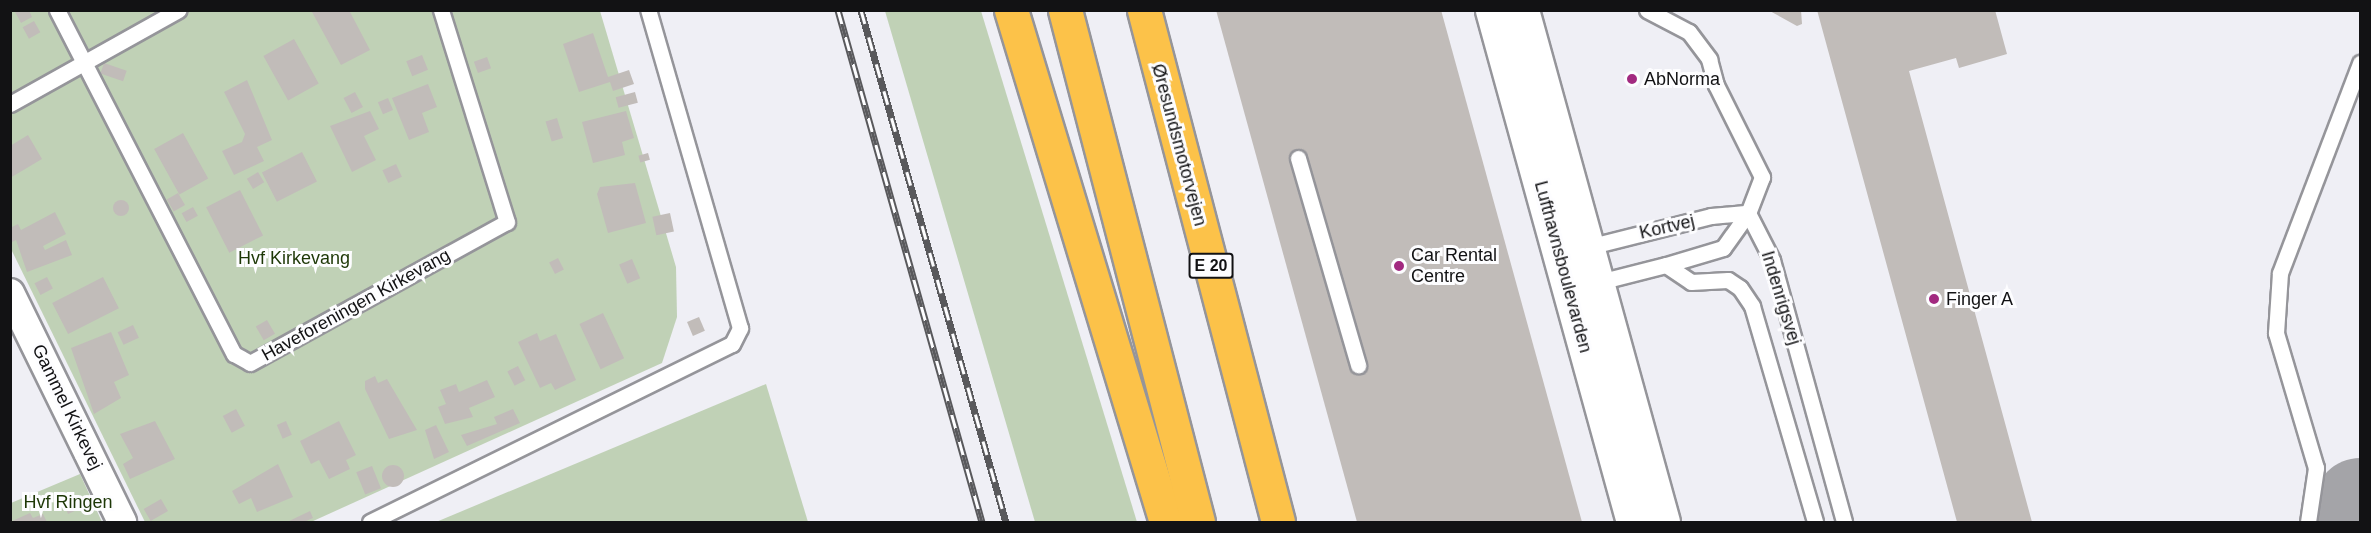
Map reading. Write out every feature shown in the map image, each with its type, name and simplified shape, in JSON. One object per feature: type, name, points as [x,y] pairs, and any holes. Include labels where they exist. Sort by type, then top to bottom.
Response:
[{"type":"highway","points":[[1011,10],[1166,522]]},
{"type":"highway","points":[[1065,10],[1198,522]]},
{"type":"highway","name":"Øresundsmotorvejen","points":[[1144,10],[1278,522]]},
{"type":"street","name":"Lufthavnsboulevarden","points":[[1492,10],[1663,522]]},
{"type":"street","name":"Lufthavnsboulevarden","points":[[1522,10],[1573,252]]},
{"type":"street","name":"Lufthavnsboulevarden","points":[[1583,286],[1633,522]]},
{"type":"street","name":"Gammel Kirkevej","points":[[10,293],[122,522]]},
{"type":"lane","name":"Haveforeningen Kirkevang","points":[[57,10],[234,354],[250,363],[507,222],[441,10]]},
{"type":"lane","points":[[10,104],[178,10]]},
{"type":"lane","points":[[370,522],[732,344],[740,328],[648,10]]},
{"type":"lane","points":[[1583,286],[1724,249],[1748,213],[1762,177],[1716,85],[1709,59],[1689,32],[1647,10]]},
{"type":"lane","points":[[2308,522],[2316,468],[2276,333],[2280,273],[2361,63]]},
{"type":"lane","points":[[1298,158],[1358,365]]},
{"type":"lane","name":"Kortvej","points":[[1573,252],[1711,216],[1748,213]]},
{"type":"lane","name":"Indenrigsvej","points":[[1748,213],[1772,260],[1844,522]]},
{"type":"lane","name":"Indenrigsvej","points":[[1666,265],[1691,282],[1728,280],[1752,306],[1815,522]]},
{"type":"green space","name":"Hvf Kirkevang","points":[[11,11],[600,11],[676,267],[677,317],[662,363],[311,522],[145,522],[11,249]]},
{"type":"green space","points":[[885,11],[981,11],[1137,522],[1035,522]]},
{"type":"green space","points":[[766,384],[808,522],[436,522]]},
{"type":"green space","name":"Hvf Ringen","points":[[80,474],[102,522],[11,522],[11,503]]},
{"type":"building","points":[[14,10],[29,10],[32,17],[21,23]]},
{"type":"building","points":[[349,10],[370,50],[341,65],[312,12]]},
{"type":"building","name":"Car Rental Centre","points":[[1216,10],[1441,10],[1582,522],[1357,522]]},
{"type":"building","points":[[1768,10],[1801,10],[1802,24],[1797,26]]},
{"type":"building","name":"Finger A","points":[[1817,10],[1995,10],[2007,54],[1959,68],[1956,58],[1909,71],[2032,522],[1957,522]]},
{"type":"building","points":[[34,21],[40,32],[29,39],[23,27]]},
{"type":"building","points":[[593,33],[608,77],[629,70],[634,84],[613,91],[610,82],[579,92],[563,44]]},
{"type":"building","points":[[294,39],[319,84],[288,101],[263,56]]},
{"type":"building","points":[[422,55],[428,70],[412,76],[406,61]]},
{"type":"building","points":[[487,57],[491,68],[478,73],[474,62]]},
{"type":"building","points":[[104,63],[127,71],[123,81],[100,73]]},
{"type":"building","points":[[247,80],[272,140],[257,147],[264,161],[234,175],[222,151],[242,142],[245,134],[224,92]]},
{"type":"building","points":[[428,84],[437,107],[422,113],[429,132],[409,140],[392,98]]},
{"type":"building","points":[[355,92],[363,107],[352,113],[344,98]]},
{"type":"building","points":[[635,92],[638,103],[619,108],[616,97]]},
{"type":"building","points":[[388,98],[393,110],[383,114],[378,102]]},
{"type":"building","points":[[370,111],[379,129],[364,136],[376,160],[352,172],[330,126]]},
{"type":"building","points":[[626,111],[634,138],[622,142],[625,155],[593,163],[582,122]]},
{"type":"building","points":[[557,118],[563,138],[552,142],[546,122]]},
{"type":"building","points":[[183,133],[208,178],[179,194],[154,149]]},
{"type":"building","points":[[28,135],[42,159],[10,178],[10,146]]},
{"type":"building","points":[[302,152],[317,181],[277,202],[262,172]]},
{"type":"building","points":[[648,153],[650,160],[640,162],[638,156]]},
{"type":"building","points":[[396,164],[402,177],[388,183],[382,170]]},
{"type":"building","points":[[258,172],[264,182],[253,189],[247,179]]},
{"type":"building","points":[[635,183],[646,223],[608,233],[597,194],[600,187]]},
{"type":"building","points":[[240,190],[263,235],[229,253],[206,207]]},
{"type":"building","points":[[178,193],[185,205],[174,212],[167,200]]},
{"type":"building","points":[[121,200],[127,202],[129,208],[127,214],[121,216],[115,214],[113,208],[115,202]]},
{"type":"building","points":[[193,207],[198,216],[186,222],[182,213]]},
{"type":"building","points":[[55,212],[66,234],[43,246],[45,250],[66,240],[72,255],[27,272],[16,240],[10,243],[10,228],[18,224],[21,230]]},
{"type":"building","points":[[670,213],[674,232],[656,235],[652,217]]},
{"type":"building","points":[[558,258],[564,270],[555,274],[549,263]]},
{"type":"building","points":[[632,259],[640,278],[627,284],[619,264]]},
{"type":"building","points":[[47,277],[53,289],[40,295],[35,283]]},
{"type":"building","points":[[103,277],[119,308],[68,334],[52,303]]},
{"type":"building","points":[[603,313],[624,358],[601,369],[579,324]]},
{"type":"building","points":[[699,317],[705,331],[693,336],[687,322]]},
{"type":"building","points":[[267,320],[275,334],[264,340],[256,326]]},
{"type":"building","points":[[133,325],[139,338],[124,345],[118,332]]},
{"type":"building","points":[[111,332],[129,375],[114,382],[121,398],[94,414],[71,348]]},
{"type":"building","points":[[537,333],[540,341],[556,334],[576,380],[555,390],[551,383],[540,388],[518,342]]},
{"type":"building","points":[[518,366],[525,380],[515,386],[507,371]]},
{"type":"building","points":[[375,376],[378,383],[387,379],[417,430],[389,439],[365,389],[365,381]]},
{"type":"building","points":[[487,380],[495,397],[469,408],[473,417],[445,424],[438,407],[446,404],[440,390],[456,384],[459,392]]},
{"type":"building","points":[[236,409],[245,426],[232,433],[223,416]]},
{"type":"building","points":[[513,409],[520,423],[467,446],[461,435],[497,424],[494,417]]},
{"type":"building","points":[[155,421],[175,459],[130,479],[123,464],[133,458],[120,434]]},
{"type":"building","points":[[286,421],[292,435],[283,439],[277,425]]},
{"type":"building","points":[[339,421],[356,455],[346,460],[350,469],[329,479],[319,460],[311,464],[300,441]]},
{"type":"building","points":[[436,425],[449,452],[434,459],[425,430]]},
{"type":"building","points":[[278,464],[293,497],[257,512],[251,498],[239,504],[232,491]]},
{"type":"building","points":[[393,465],[401,468],[404,476],[401,484],[393,487],[385,484],[382,476],[385,468]]},
{"type":"building","points":[[372,466],[381,488],[365,495],[356,472]]},
{"type":"building","points":[[161,499],[168,511],[151,521],[144,509]]},
{"type":"building","points":[[76,500],[79,509],[68,514],[64,504]]},
{"type":"building","points":[[310,511],[313,518],[304,522],[287,522]]},
{"type":"building","points":[[30,513],[33,518],[43,514],[47,522],[10,522]]},
{"type":"railway","points":[[838,10],[982,522]]},
{"type":"railway","points":[[861,10],[1006,522]]},
{"type":"place","name":"AbNorma","points":[[1632,79]]},
{"type":"place","name":"Car Rental Centre","points":[[1399,266]]},
{"type":"place","name":"Finger A","points":[[1934,299]]}]
